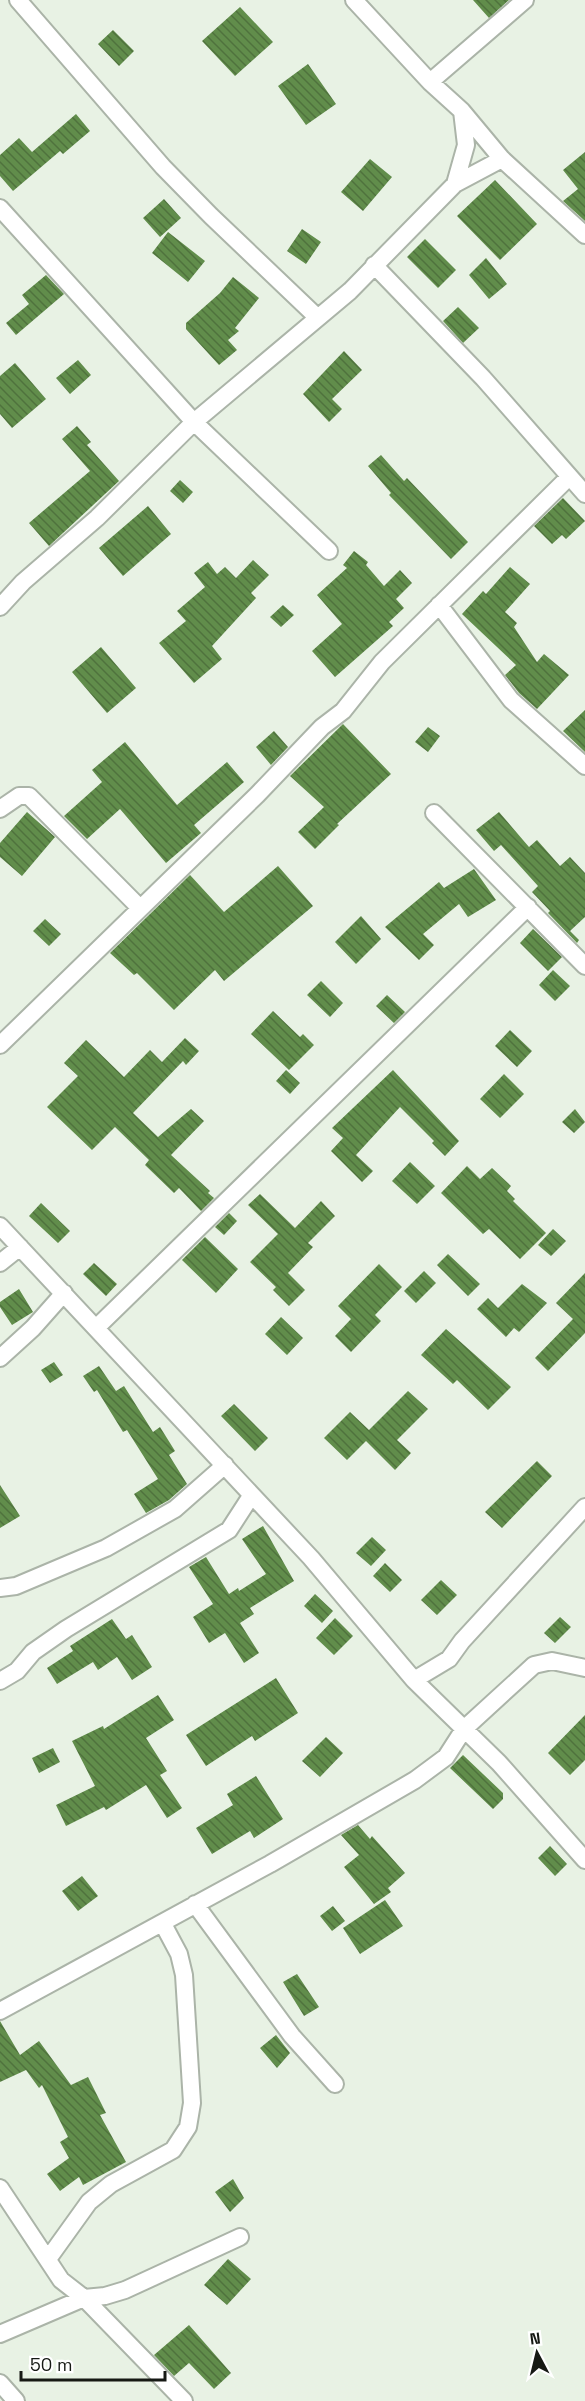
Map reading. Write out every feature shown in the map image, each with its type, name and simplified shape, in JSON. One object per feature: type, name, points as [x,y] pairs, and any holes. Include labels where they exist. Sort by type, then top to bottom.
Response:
[{"type":"street","points":[[18,0],[163,167],[318,318]]},
{"type":"street","points":[[354,0],[430,82],[462,111],[502,159],[585,235]]},
{"type":"street","points":[[430,82],[525,0]]},
{"type":"street","points":[[455,184],[465,145],[462,111]]},
{"type":"street","points":[[0,607],[23,582],[97,518],[194,422],[318,318],[455,184],[502,159]]},
{"type":"street","points":[[0,208],[194,422],[329,551]]},
{"type":"street","points":[[374,265],[483,378],[585,494]]},
{"type":"street","points":[[0,1045],[257,795],[322,727],[343,711],[382,662],[569,477]]},
{"type":"street","points":[[439,605],[511,700],[585,766]]},
{"type":"street","points":[[0,809],[19,796],[29,796],[140,908]]},
{"type":"street","points":[[434,813],[585,966]]},
{"type":"street","points":[[96,1328],[528,907]]},
{"type":"street","points":[[0,1226],[311,1558],[414,1680],[499,1763],[585,1860]]},
{"type":"street","points":[[0,1263],[20,1247]]},
{"type":"street","points":[[0,1358],[33,1328],[64,1293]]},
{"type":"street","points":[[0,1587],[16,1586],[106,1548],[176,1509],[225,1465]]},
{"type":"street","points":[[0,1681],[17,1671],[33,1652],[66,1629],[229,1530],[251,1496]]},
{"type":"street","points":[[414,1680],[449,1659],[585,1507]]},
{"type":"street","points":[[0,2011],[163,1924],[415,1780],[446,1757],[464,1729],[534,1665],[552,1661],[585,1668]]},
{"type":"street","points":[[195,1904],[292,2036],[335,2084]]},
{"type":"street","points":[[48,2259],[89,2202],[111,2184],[173,2150],[188,2127],[192,2103],[184,1975],[179,1954],[163,1924]]},
{"type":"street","points":[[0,2188],[15,2215],[61,2280],[84,2298],[184,2401]]},
{"type":"street","points":[[0,2334],[84,2298],[125,2290],[240,2237]]},
{"type":"street","points":[[0,2383],[16,2401]]},
{"type":"building","points":[[473,0],[509,0],[489,18]]},
{"type":"building","points":[[240,7],[273,42],[235,76],[202,41]]},
{"type":"building","points":[[113,30],[134,51],[119,66],[98,44]]},
{"type":"building","points":[[308,64],[336,104],[306,125],[278,86]]},
{"type":"building","points":[[76,114],[90,131],[63,154],[60,151],[13,191],[0,176],[0,155],[19,138],[32,152]]},
{"type":"building","points":[[585,152],[585,221],[563,201],[578,189],[563,170]]},
{"type":"building","points":[[370,159],[392,177],[363,211],[341,192]]},
{"type":"building","points":[[495,180],[537,224],[500,260],[457,216]]},
{"type":"building","points":[[164,199],[181,218],[160,237],[143,218]]},
{"type":"building","points":[[302,229],[321,242],[306,264],[287,251]]},
{"type":"building","points":[[168,232],[205,261],[188,282],[152,253]]},
{"type":"building","points":[[425,239],[456,270],[438,288],[407,257]]},
{"type":"building","points":[[486,258],[507,284],[489,299],[469,275]]},
{"type":"building","points":[[46,275],[64,294],[16,335],[6,323],[29,304],[22,295]]},
{"type":"building","points":[[233,277],[259,298],[235,328],[239,331],[228,340],[237,350],[219,365],[186,329],[186,323],[220,293]]},
{"type":"building","points":[[458,307],[479,328],[463,343],[443,321]]},
{"type":"building","points":[[344,351],[362,370],[332,399],[342,409],[329,422],[303,394]]},
{"type":"building","points":[[78,360],[91,375],[70,394],[56,378]]},
{"type":"building","points":[[15,363],[46,399],[12,428],[0,414],[0,376]]},
{"type":"building","points":[[77,426],[91,442],[87,445],[119,481],[49,546],[29,523],[90,471],[62,439]]},
{"type":"building","points":[[381,455],[404,481],[407,478],[468,542],[451,559],[389,495],[391,493],[368,466]]},
{"type":"building","points":[[180,480],[193,492],[183,503],[170,491]]},
{"type":"building","points":[[563,498],[585,521],[566,539],[562,535],[552,544],[534,526]]},
{"type":"building","points":[[148,506],[171,534],[123,576],[99,548]]},
{"type":"building","points":[[354,551],[368,562],[366,565],[384,586],[400,570],[412,583],[396,599],[404,608],[389,622],[393,626],[335,677],[312,651],[342,624],[317,595],[347,568],[343,565]]},
{"type":"building","points":[[253,560],[269,575],[251,593],[256,598],[212,646],[222,659],[194,683],[159,643],[186,621],[177,611],[205,587],[194,573],[208,562],[217,574],[225,567],[236,578]]},
{"type":"building","points":[[510,567],[530,584],[505,612],[517,623],[514,627],[537,662],[544,654],[569,675],[537,709],[519,693],[505,675],[516,665],[462,614],[483,591],[486,594]]},
{"type":"building","points":[[283,605],[294,615],[281,627],[270,617]]},
{"type":"building","points":[[101,647],[136,688],[107,713],[72,672]]},
{"type":"building","points":[[585,710],[585,752],[563,731]]},
{"type":"building","points":[[343,724],[391,774],[337,824],[339,825],[315,849],[298,832],[324,807],[290,776]]},
{"type":"building","points":[[428,727],[440,736],[428,752],[415,742]]},
{"type":"building","points":[[274,731],[288,747],[271,765],[256,747]]},
{"type":"building","points":[[125,742],[177,805],[227,762],[244,782],[194,825],[201,833],[166,863],[120,809],[87,839],[64,816],[102,782],[92,770]]},
{"type":"building","points":[[27,812],[55,837],[22,876],[0,857],[0,843]]},
{"type":"building","points":[[499,812],[529,847],[537,840],[560,866],[570,857],[585,873],[585,917],[570,931],[579,940],[577,943],[548,913],[550,911],[532,892],[538,886],[501,845],[494,851],[476,830]]},
{"type":"building","points":[[278,866],[313,906],[224,981],[215,970],[174,1010],[137,973],[134,975],[110,953],[190,875],[224,912]]},
{"type":"building","points":[[474,869],[496,900],[468,917],[459,904],[423,934],[434,945],[419,960],[385,927],[439,882],[444,888]]},
{"type":"building","points":[[361,916],[381,939],[356,964],[335,942]]},
{"type":"building","points":[[45,919],[61,934],[49,946],[33,931]]},
{"type":"building","points":[[533,929],[562,957],[548,971],[520,943]]},
{"type":"building","points":[[553,970],[570,986],[555,1001],[539,985]]},
{"type":"building","points":[[321,981],[343,1003],[330,1017],[307,995]]},
{"type":"building","points":[[387,995],[405,1012],[394,1023],[376,1006]]},
{"type":"building","points":[[273,1011],[300,1037],[303,1034],[314,1045],[289,1070],[251,1034]]},
{"type":"building","points":[[510,1030],[532,1051],[517,1067],[495,1046]]},
{"type":"building","points":[[185,1038],[199,1051],[186,1065],[183,1061],[133,1113],[158,1137],[191,1109],[204,1121],[171,1155],[210,1191],[208,1193],[214,1198],[201,1211],[179,1188],[174,1193],[145,1165],[149,1160],[115,1127],[92,1150],[47,1107],[78,1076],[64,1063],[86,1040],[124,1077],[150,1050],[162,1062]]},
{"type":"building","points":[[286,1070],[300,1083],[290,1094],[276,1081]]},
{"type":"building","points":[[393,1070],[459,1141],[445,1156],[432,1143],[434,1141],[400,1107],[356,1155],[373,1171],[362,1182],[331,1151],[343,1138],[332,1128]]},
{"type":"building","points":[[504,1074],[524,1094],[500,1118],[480,1099]]},
{"type":"building","points":[[575,1109],[585,1122],[574,1133],[562,1122]]},
{"type":"building","points":[[410,1162],[435,1186],[417,1204],[392,1181]]},
{"type":"building","points":[[467,1166],[480,1179],[492,1168],[511,1186],[507,1191],[515,1199],[513,1201],[546,1233],[520,1259],[489,1229],[483,1234],[441,1193]]},
{"type":"building","points":[[260,1194],[295,1228],[321,1201],[335,1216],[308,1243],[313,1247],[288,1273],[305,1290],[289,1306],[273,1290],[276,1287],[250,1262],[278,1234],[248,1205]]},
{"type":"building","points":[[41,1203],[70,1231],[58,1243],[29,1216]]},
{"type":"building","points":[[229,1213],[237,1221],[224,1235],[215,1227]]},
{"type":"building","points":[[553,1229],[566,1241],[551,1256],[538,1245]]},
{"type":"building","points":[[205,1237],[238,1269],[216,1293],[182,1260]]},
{"type":"building","points":[[448,1254],[480,1284],[468,1296],[437,1265]]},
{"type":"building","points":[[94,1263],[117,1284],[106,1296],[83,1274]]},
{"type":"building","points":[[379,1264],[402,1287],[375,1315],[381,1321],[351,1352],[335,1336],[351,1319],[338,1306]]},
{"type":"building","points":[[424,1271],[436,1283],[416,1303],[404,1291]]},
{"type":"building","points":[[585,1273],[585,1333],[548,1371],[535,1358],[573,1319],[556,1303]]},
{"type":"building","points":[[522,1284],[547,1303],[519,1332],[514,1328],[506,1337],[477,1309],[488,1298],[498,1308]]},
{"type":"building","points":[[19,1289],[33,1312],[12,1325],[0,1307],[0,1302]]},
{"type":"building","points":[[281,1317],[303,1338],[287,1355],[265,1334]]},
{"type":"building","points":[[446,1329],[511,1387],[488,1410],[457,1380],[453,1384],[421,1355]]},
{"type":"building","points":[[54,1362],[63,1375],[50,1383],[41,1370]]},
{"type":"building","points":[[99,1366],[116,1391],[124,1386],[153,1432],[160,1427],[175,1451],[169,1455],[187,1484],[169,1500],[146,1513],[134,1494],[158,1479],[127,1430],[123,1432],[97,1390],[94,1392],[83,1376]]},
{"type":"building","points":[[408,1391],[428,1409],[397,1440],[411,1453],[395,1470],[366,1441],[347,1460],[324,1438],[350,1412],[369,1430]]},
{"type":"building","points":[[234,1404],[268,1438],[255,1451],[221,1416]]},
{"type":"building","points":[[537,1461],[552,1476],[502,1528],[485,1512]]},
{"type":"building","points":[[0,1485],[20,1516],[0,1528]]},
{"type":"building","points":[[263,1526],[294,1581],[250,1608],[254,1614],[240,1623],[259,1653],[244,1663],[225,1633],[209,1643],[193,1617],[213,1604],[189,1567],[206,1557],[229,1594],[238,1588],[239,1591],[266,1574],[242,1539]]},
{"type":"building","points":[[372,1537],[386,1550],[371,1566],[356,1553]]},
{"type":"building","points":[[385,1563],[402,1580],[390,1592],[373,1576]]},
{"type":"building","points":[[441,1580],[457,1595],[437,1615],[421,1600]]},
{"type":"building","points":[[315,1594],[333,1611],[322,1623],[304,1606]]},
{"type":"building","points":[[560,1617],[571,1627],[555,1643],[544,1633]]},
{"type":"building","points":[[335,1618],[353,1636],[334,1655],[316,1638]]},
{"type":"building","points":[[112,1619],[126,1639],[132,1635],[152,1667],[132,1680],[117,1657],[98,1670],[93,1662],[57,1684],[47,1668],[73,1651],[70,1646]]},
{"type":"building","points":[[276,1678],[298,1713],[255,1741],[252,1736],[206,1766],[186,1735]]},
{"type":"building","points":[[158,1695],[174,1720],[146,1738],[167,1771],[160,1775],[182,1808],[167,1818],[146,1785],[106,1810],[104,1807],[66,1826],[56,1805],[95,1786],[72,1741],[103,1726],[104,1729]]},
{"type":"building","points":[[585,1715],[585,1760],[570,1775],[548,1753]]},
{"type":"building","points":[[326,1737],[343,1753],[320,1777],[302,1761]]},
{"type":"building","points":[[53,1748],[60,1762],[39,1773],[32,1758]]},
{"type":"building","points":[[463,1755],[503,1793],[503,1799],[493,1809],[450,1768]]},
{"type":"building","points":[[256,1776],[283,1819],[254,1838],[250,1831],[212,1854],[196,1828],[233,1805],[227,1794]]},
{"type":"building","points":[[358,1825],[370,1839],[372,1836],[405,1873],[388,1888],[391,1892],[374,1904],[344,1867],[359,1855],[341,1835]]},
{"type":"building","points":[[550,1846],[567,1864],[555,1876],[538,1858]]},
{"type":"building","points":[[82,1876],[98,1896],[78,1911],[62,1891]]},
{"type":"building","points":[[385,1900],[403,1926],[360,1954],[343,1928]]},
{"type":"building","points":[[333,1906],[345,1921],[332,1931],[320,1916]]},
{"type":"building","points":[[297,1974],[319,2007],[304,2016],[283,1982]]},
{"type":"building","points":[[0,2021],[20,2055],[39,2041],[71,2085],[88,2077],[106,2113],[100,2115],[126,2162],[83,2185],[79,2177],[60,2191],[47,2174],[69,2158],[60,2142],[68,2137],[42,2085],[39,2088],[26,2070],[0,2082]]},
{"type":"building","points":[[276,2035],[290,2053],[277,2068],[260,2048]]},
{"type":"building","points":[[233,2179],[244,2198],[230,2212],[215,2192]]},
{"type":"building","points":[[228,2259],[251,2279],[227,2305],[204,2285]]},
{"type":"building","points":[[189,2325],[231,2373],[214,2389],[189,2363],[174,2376],[154,2355]]}]
